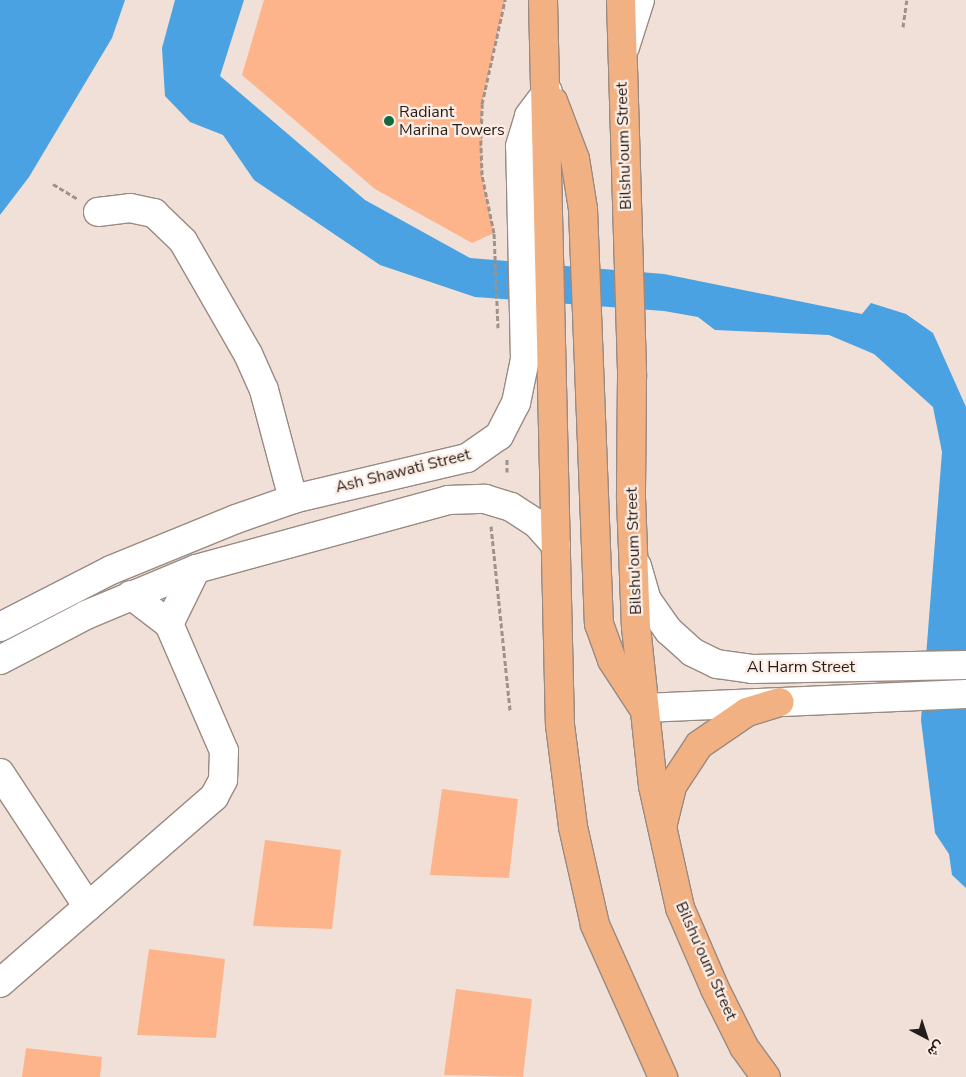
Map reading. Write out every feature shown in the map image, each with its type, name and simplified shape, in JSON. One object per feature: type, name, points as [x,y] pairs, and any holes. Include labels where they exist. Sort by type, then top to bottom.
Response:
[{"type":"main road","points":[[543,0],[548,91],[551,356],[560,725],[573,827],[595,925],[663,1077]]},
{"type":"main road","name":"Bilshu'oum Street","points":[[621,0],[621,61],[632,377],[634,559],[644,708],[667,859],[680,908],[715,989],[744,1047],[766,1077]]},
{"type":"main road","points":[[548,91],[575,159],[583,209],[599,624],[612,660],[644,708]]},
{"type":"main road","points":[[667,859],[663,818],[684,764],[721,727],[779,702]]},
{"type":"street","points":[[621,61],[640,0]]},
{"type":"street","name":"Ash Shawati Street","points":[[0,627],[170,544],[293,499],[479,452],[510,421],[525,358],[521,208],[524,130],[548,91]]},
{"type":"street","points":[[98,212],[130,208],[154,213],[183,241],[248,354],[264,390],[293,499]]},
{"type":"street","points":[[0,660],[131,595],[196,569],[304,536],[460,498],[511,507],[536,523],[556,545]]},
{"type":"street","name":"Al Harm Street","points":[[634,559],[647,600],[669,631],[692,652],[717,664],[752,669],[966,665]]},
{"type":"street","points":[[169,624],[196,569]]},
{"type":"street","points":[[0,983],[214,797],[224,780],[224,751],[169,624],[131,595]]},
{"type":"street","name":"Al Harm Street","points":[[644,708],[882,695],[966,694]]},
{"type":"street","points":[[0,773],[88,907]]},
{"type":"path","points":[[497,322],[494,233],[482,175],[482,104],[505,0]]},
{"type":"path","points":[[903,28],[907,0]]},
{"type":"path","points":[[53,184],[98,212]]},
{"type":"path","points":[[491,523],[510,710]]},
{"type":"water","points":[[0,0],[125,0],[112,38],[29,177],[0,215]]},
{"type":"water","points":[[175,0],[244,0],[220,76],[365,200],[470,258],[664,274],[862,314],[871,303],[906,314],[933,333],[966,407],[966,888],[952,875],[949,854],[935,833],[921,720],[942,452],[933,407],[874,354],[829,335],[715,330],[698,317],[664,311],[475,297],[380,265],[254,180],[223,135],[190,122],[165,96],[162,48]]},
{"type":"building","name":"Radiant Marina Towers","points":[[264,0],[505,0],[482,104],[482,175],[494,233],[472,243],[375,189],[242,75]]},
{"type":"building","points":[[442,789],[518,799],[509,878],[430,875]]},
{"type":"building","points":[[265,840],[341,850],[332,929],[253,926]]},
{"type":"building","points":[[149,949],[225,959],[216,1038],[137,1035]]},
{"type":"building","points":[[456,989],[532,999],[523,1077],[444,1075]]},
{"type":"building","points":[[26,1048],[102,1057],[100,1077],[22,1077]]},
{"type":"place","name":"Radiant Marina Towers","points":[[389,121]]}]
